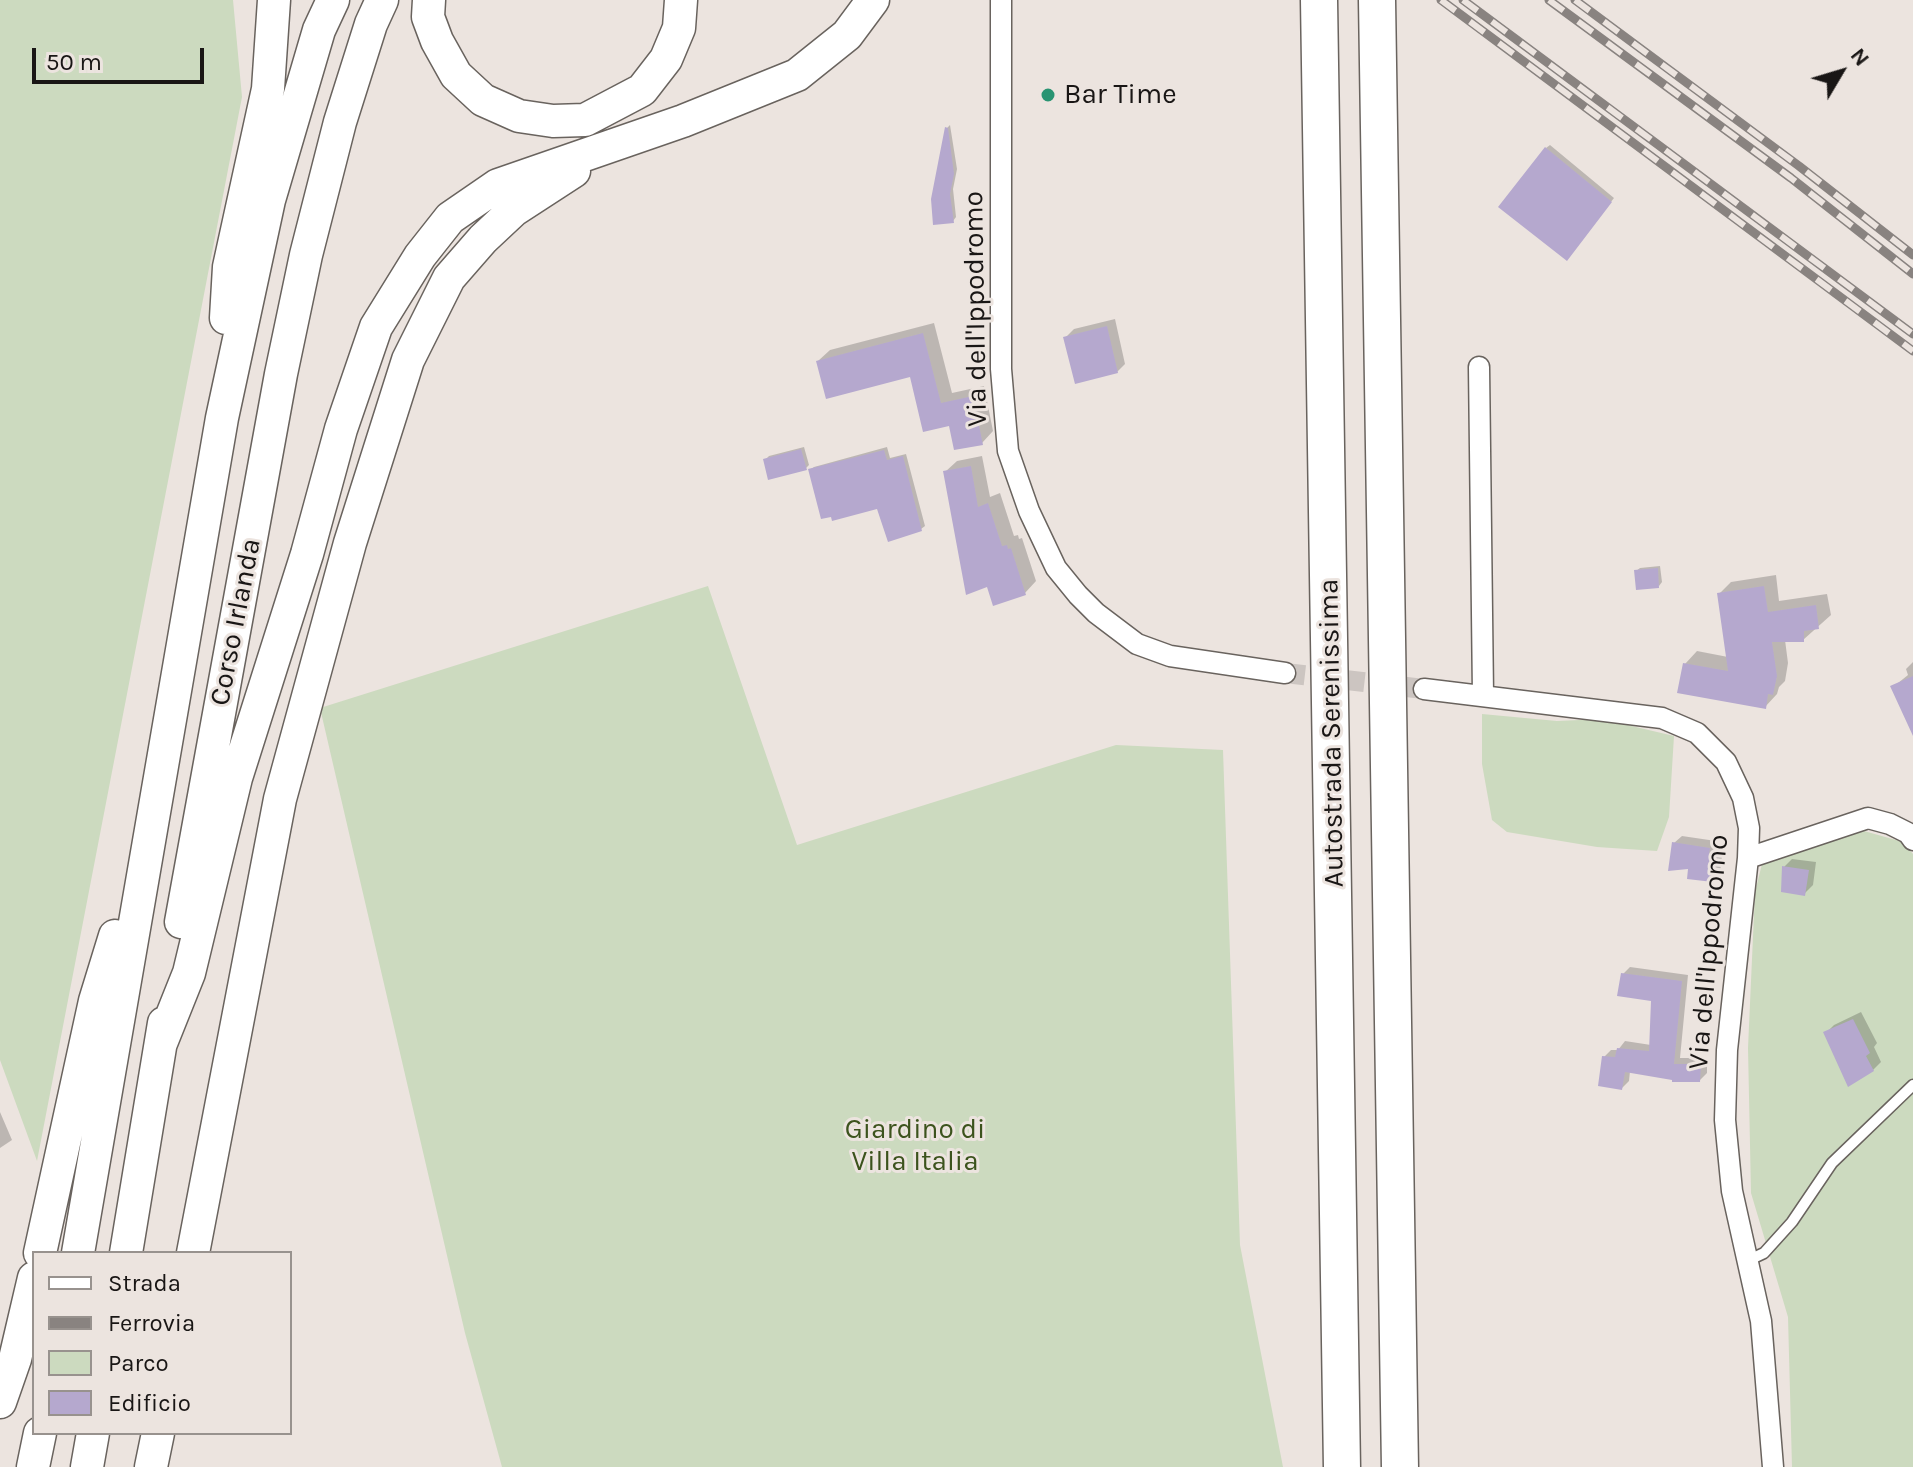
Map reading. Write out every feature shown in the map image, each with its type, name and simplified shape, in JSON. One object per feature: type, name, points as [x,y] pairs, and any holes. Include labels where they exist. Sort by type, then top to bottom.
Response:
[{"type":"highway","points":[[222,418],[229,267],[268,89],[274,0]]},
{"type":"highway","name":"Corso Irlanda","points":[[78,1251],[222,418],[269,200],[319,30],[333,0]]},
{"type":"highway","name":"Corso Irlanda","points":[[126,1251],[200,814],[281,374],[306,255],[340,122],[371,24],[382,0]]},
{"type":"highway","points":[[429,0],[428,17],[456,75],[483,100],[519,116],[553,121],[585,120],[642,90],[666,59],[679,28],[681,0]]},
{"type":"highway","points":[[161,1043],[189,973],[236,778],[307,554],[341,429],[376,327],[420,256],[450,218],[498,185],[683,121],[797,75],[847,35],[873,0]]},
{"type":"highway","name":"Autostrada Serenissima","points":[[1319,0],[1342,1467]]},
{"type":"highway","name":"Autostrada Serenissima","points":[[1377,0],[1400,1467]]},
{"type":"highway","points":[[193,1251],[280,799],[350,543],[408,360],[449,278],[483,239],[514,210],[624,142]]},
{"type":"highway","points":[[40,1251],[95,1001],[150,831]]},
{"type":"highway","points":[[0,1402],[15,1359],[32,1287]]},
{"type":"highway","points":[[33,1467],[40,1435]]},
{"type":"highway","points":[[87,1467],[93,1435]]},
{"type":"highway","points":[[151,1467],[158,1435]]},
{"type":"street","name":"Via dell'Ippodromo","points":[[1001,0],[1001,369],[1008,451],[1029,511],[1056,568],[1078,595],[1118,630],[1149,635],[1198,650],[1218,661],[1285,673]]},
{"type":"street","points":[[1479,367],[1483,695]]},
{"type":"street","name":"Via dell'Ippodromo","points":[[1424,689],[1662,718],[1697,733],[1726,762],[1743,798],[1749,828],[1748,858],[1727,1050],[1725,1120],[1732,1191],[1761,1321],[1773,1467]]},
{"type":"street","points":[[1748,858],[1868,818],[1890,824],[1908,833],[1913,840]]},
{"type":"lane","points":[[1747,1261],[1764,1253],[1792,1222],[1832,1163],[1913,1085]]},
{"type":"green space","points":[[0,0],[233,0],[242,97],[37,1161],[0,1060]]},
{"type":"green space","name":"Giardino di Villa Italia","points":[[708,586],[797,845],[1116,745],[1223,750],[1240,1245],[1283,1467],[502,1467],[465,1333],[320,708]]},
{"type":"green space","points":[[1482,714],[1557,721],[1602,719],[1674,736],[1669,817],[1657,851],[1597,847],[1507,832],[1492,820],[1482,764]]},
{"type":"green space","points":[[1864,831],[1903,842],[1913,854],[1913,1467],[1792,1467],[1788,1317],[1751,1193],[1748,1048],[1755,892],[1762,864]]},
{"type":"building","points":[[945,127],[948,128],[954,174],[950,194],[954,223],[933,225],[931,199]]},
{"type":"building","points":[[1545,147],[1612,202],[1567,261],[1498,207]]},
{"type":"building","points":[[1107,326],[1118,373],[1075,384],[1063,337]]},
{"type":"building","points":[[923,333],[941,403],[973,396],[983,445],[954,450],[949,426],[923,432],[910,377],[826,399],[816,361]]},
{"type":"building","points":[[801,449],[807,470],[768,480],[763,459]]},
{"type":"building","points":[[884,450],[887,460],[903,456],[922,531],[888,542],[877,509],[832,521],[831,517],[821,519],[808,469]]},
{"type":"building","points":[[971,466],[978,507],[988,503],[1002,546],[1011,548],[1026,595],[993,606],[987,587],[966,595],[943,471]]},
{"type":"building","points":[[1658,568],[1659,588],[1636,590],[1634,570]]},
{"type":"building","points":[[1764,586],[1768,612],[1816,605],[1819,629],[1804,631],[1804,642],[1772,642],[1777,676],[1773,695],[1768,694],[1766,709],[1677,693],[1683,663],[1728,671],[1717,593]]},
{"type":"building","points":[[1913,676],[1913,736],[1890,686]]},
{"type":"building","points":[[1672,842],[1710,848],[1709,854],[1717,855],[1713,882],[1687,879],[1688,869],[1668,871]]},
{"type":"building","points":[[1782,866],[1809,870],[1805,896],[1781,892]]},
{"type":"building","points":[[1621,973],[1682,981],[1674,1064],[1701,1064],[1700,1082],[1672,1082],[1625,1072],[1622,1090],[1598,1086],[1602,1056],[1615,1057],[1617,1048],[1649,1051],[1651,1001],[1617,996]]},
{"type":"building","points":[[1853,1019],[1870,1053],[1866,1056],[1874,1071],[1848,1087],[1823,1032]]},
{"type":"tunnel","points":[[1285,673],[1424,689]]},
{"type":"railway","points":[[1441,0],[1913,351]]},
{"type":"railway","points":[[1463,0],[1913,334]]},
{"type":"railway","points":[[1549,0],[1791,178],[1913,274]]},
{"type":"railway","points":[[1575,0],[1913,255]]},
{"type":"place","name":"Bar Time","points":[[1048,95]]}]
